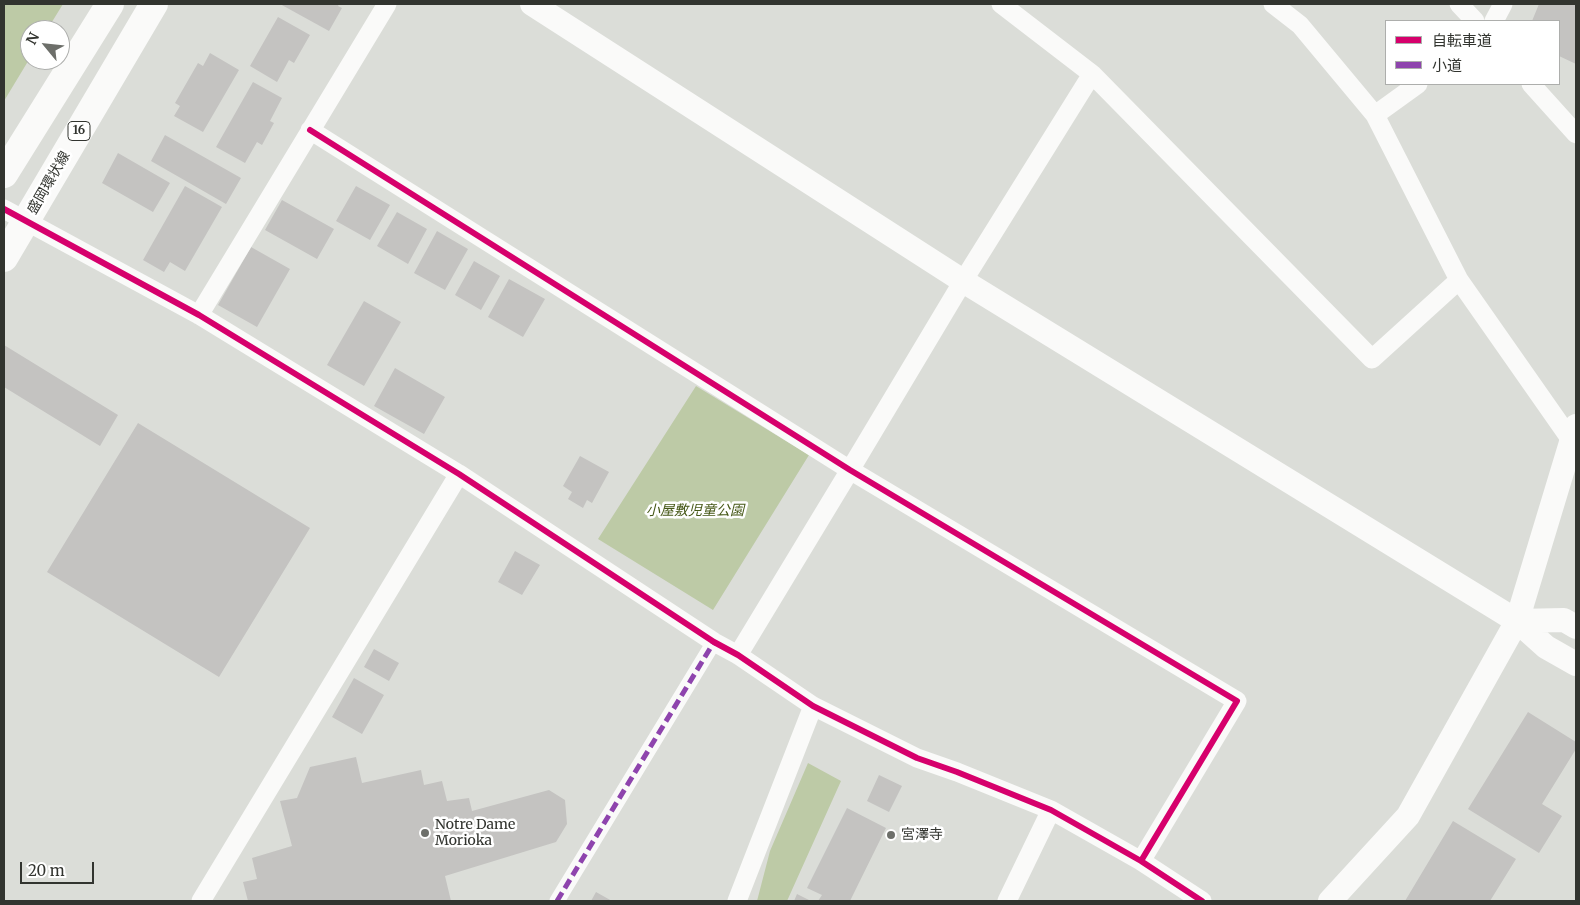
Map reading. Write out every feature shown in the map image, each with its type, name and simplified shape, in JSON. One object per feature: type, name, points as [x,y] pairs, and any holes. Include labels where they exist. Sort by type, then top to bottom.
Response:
[{"type":"main road","points":[[4,174],[110,4]]},
{"type":"main road","name":"盛岡環状線","points":[[4,258],[15,215],[154,4]]},
{"type":"street","points":[[199,316],[387,4]]},
{"type":"street","points":[[532,4],[963,281],[1517,621],[1546,647],[1576,664]]},
{"type":"street","points":[[1001,4],[1092,74],[1372,359],[1459,280]]},
{"type":"street","points":[[1274,4],[1300,25],[1375,115],[1459,280],[1574,433],[1517,621],[1408,816],[1330,901]]},
{"type":"street","points":[[1459,4],[1474,20]]},
{"type":"street","points":[[1495,20],[1503,4]]},
{"type":"street","points":[[738,655],[963,281],[1092,74]]},
{"type":"street","points":[[1375,115],[1417,85]]},
{"type":"street","points":[[1532,85],[1576,134]]},
{"type":"street","points":[[310,130],[850,470],[1237,701],[1141,861]]},
{"type":"street","points":[[15,215],[199,316],[459,474],[714,642],[738,655],[813,706],[917,758],[958,772],[1052,810],[1141,861],[1202,901]]},
{"type":"street","points":[[201,901],[459,474]]},
{"type":"street","points":[[1517,621],[1564,620],[1576,627]]},
{"type":"street","points":[[557,901],[714,642]]},
{"type":"street","points":[[737,901],[813,706]]},
{"type":"street","points":[[1007,901],[1052,810]]},
{"type":"green space","points":[[4,4],[63,4],[53,20],[20,20],[20,70],[23,70],[4,101]]},
{"type":"green space","name":"小屋敷児童公園","points":[[696,386],[809,455],[713,610],[598,539]]},
{"type":"green space","points":[[808,763],[841,781],[787,901],[757,901],[770,851]]},
{"type":"building","points":[[280,4],[339,4],[338,6],[342,8],[329,31]]},
{"type":"building","points":[[1539,4],[1576,4],[1576,64],[1560,56],[1560,20],[1532,20]]},
{"type":"building","points":[[278,17],[310,35],[294,63],[289,60],[277,82],[250,66]]},
{"type":"building","points":[[210,53],[239,70],[203,132],[174,116],[180,106],[175,103],[198,63],[203,66]]},
{"type":"building","points":[[253,82],[282,98],[270,121],[274,123],[262,145],[257,142],[245,163],[216,147]]},
{"type":"building","points":[[165,135],[241,178],[226,204],[151,161]]},
{"type":"building","points":[[118,153],[170,183],[153,212],[102,183]]},
{"type":"building","points":[[185,186],[222,207],[185,271],[170,262],[164,272],[143,260]]},
{"type":"building","points":[[356,186],[390,205],[370,240],[336,221]]},
{"type":"building","points":[[282,200],[334,229],[317,259],[265,230]]},
{"type":"building","points":[[397,212],[427,229],[408,264],[377,246]]},
{"type":"building","points":[[437,231],[468,249],[445,290],[414,273]]},
{"type":"building","points":[[251,247],[290,269],[257,327],[218,305]]},
{"type":"building","points":[[474,261],[500,276],[481,310],[455,295]]},
{"type":"building","points":[[509,279],[545,299],[523,337],[488,317]]},
{"type":"building","points":[[364,301],[401,322],[364,386],[327,365]]},
{"type":"building","points":[[4,345],[118,415],[100,446],[4,387]]},
{"type":"building","points":[[395,368],[445,397],[424,434],[374,406]]},
{"type":"building","points":[[138,423],[310,528],[219,677],[47,572]]},
{"type":"building","points":[[580,456],[609,472],[592,503],[587,500],[583,508],[568,499],[572,492],[563,486]]},
{"type":"building","points":[[515,551],[540,565],[522,595],[498,582]]},
{"type":"building","points":[[374,649],[399,663],[389,681],[364,667]]},
{"type":"building","points":[[354,678],[384,695],[362,734],[332,717]]},
{"type":"building","points":[[1528,712],[1576,742],[1576,749],[1542,804],[1562,816],[1539,853],[1468,809]]},
{"type":"building","name":"Notre Dame Morioka","points":[[356,757],[362,783],[421,770],[424,785],[442,781],[447,801],[469,798],[472,811],[549,790],[565,800],[567,824],[556,842],[445,876],[451,901],[248,901],[243,882],[257,879],[252,858],[292,846],[280,801],[297,798],[310,767]]},
{"type":"building","points":[[879,775],[902,786],[889,812],[867,801]]},
{"type":"building","points":[[847,808],[886,828],[850,901],[818,901],[822,895],[807,888]]},
{"type":"building","points":[[1453,821],[1516,859],[1490,901],[1405,901]]},
{"type":"building","points":[[596,892],[612,901],[591,901]]},
{"type":"building","points":[[797,894],[811,901],[794,901]]},
{"type":"marked path","points":[[557,901],[714,642]]},
{"type":"cycle path","points":[[310,130],[850,470],[1237,701],[1141,861]]},
{"type":"cycle path","points":[[4,209],[199,315],[459,474],[714,642],[738,655],[813,706],[917,758],[1051,810],[1141,861],[1202,901]]},
{"type":"place","name":"Notre Dame Morioka","points":[[425,833]]},
{"type":"place","name":"宮澤寺","points":[[891,835]]}]
